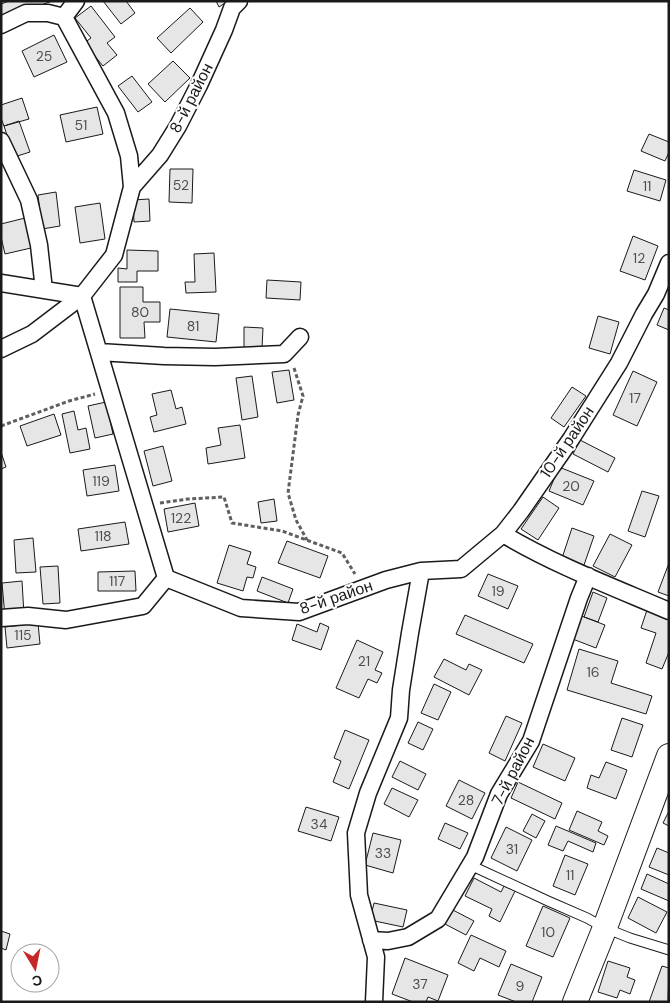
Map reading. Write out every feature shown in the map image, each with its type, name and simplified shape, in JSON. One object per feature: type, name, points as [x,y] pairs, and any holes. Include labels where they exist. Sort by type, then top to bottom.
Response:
[{"type":"street","points":[[1,25],[26,13],[48,13],[64,17],[76,1]]},
{"type":"street","name":"8-й район","points":[[132,187],[160,155],[178,126],[220,39],[232,8],[239,1]]},
{"type":"street","name":"8-й район","points":[[1,349],[32,334],[82,296],[114,255],[132,187],[129,156],[116,113],[64,17]]},
{"type":"street","points":[[1,141],[29,200],[44,290]]},
{"type":"street","name":"10-й район","points":[[421,571],[461,569],[503,534],[571,439],[619,363],[656,294],[669,263]]},
{"type":"street","points":[[1,283],[82,296],[166,578],[143,606],[66,620],[28,616],[1,618]]},
{"type":"street","points":[[98,352],[215,357],[284,354],[300,337]]},
{"type":"street","points":[[503,534],[588,576],[669,611]]},
{"type":"street","points":[[374,1002],[376,957],[359,895],[356,833],[368,793],[399,718],[401,690],[421,571]]},
{"type":"street","name":"8-й район","points":[[166,578],[241,608],[299,612],[386,580],[421,571]]},
{"type":"street","name":"7-й район","points":[[371,940],[388,941],[408,937],[438,919],[475,857],[499,794],[531,741],[588,576]]},
{"type":"street","points":[[575,1002],[605,928],[669,756]]},
{"type":"lane","points":[[470,865],[605,928],[669,950]]},
{"type":"path","points":[[292,363],[303,396],[298,415],[288,493],[296,520],[307,540]]},
{"type":"path","points":[[1,426],[69,401],[110,390]]},
{"type":"path","points":[[144,505],[224,497],[232,523],[282,531],[342,553],[364,588]]},
{"type":"building","points":[[9,1],[52,1],[1,20],[1,4]]},
{"type":"building","points":[[103,1],[126,1],[135,13],[121,24]]},
{"type":"building","points":[[216,1],[228,1],[219,7]]},
{"type":"building","points":[[91,6],[115,37],[107,43],[117,55],[103,66],[84,43],[91,38],[75,18]]},
{"type":"building","points":[[190,8],[203,22],[171,53],[157,38]]},
{"type":"building","points":[[54,35],[67,62],[34,77],[22,51]]},
{"type":"building","points":[[173,61],[190,78],[165,102],[148,84]]},
{"type":"building","points":[[132,76],[152,102],[138,112],[118,86]]},
{"type":"building","points":[[22,98],[29,119],[4,126],[1,118],[1,105]]},
{"type":"building","points":[[97,107],[103,134],[66,142],[60,115]]},
{"type":"building","points":[[19,121],[30,152],[14,157],[4,126]]},
{"type":"building","points":[[649,134],[669,142],[669,152],[665,161],[641,151]]},
{"type":"building","points":[[170,169],[193,169],[192,203],[169,202]]},
{"type":"building","points":[[634,170],[666,180],[660,201],[627,191]]},
{"type":"building","points":[[56,192],[60,226],[42,229],[38,195]]},
{"type":"building","points":[[149,199],[150,221],[134,222],[133,200]]},
{"type":"building","points":[[100,203],[105,239],[80,243],[75,207]]},
{"type":"building","points":[[25,218],[31,248],[5,254],[1,237],[1,224]]},
{"type":"building","points":[[633,236],[658,246],[645,280],[620,271]]},
{"type":"building","points":[[127,250],[158,251],[158,271],[137,271],[137,282],[118,282],[118,268],[127,269]]},
{"type":"building","points":[[214,253],[216,292],[186,293],[185,282],[195,282],[194,254]]},
{"type":"building","points":[[267,280],[301,282],[300,300],[266,298]]},
{"type":"building","points":[[120,287],[143,287],[143,302],[160,302],[160,322],[144,322],[145,338],[120,338]]},
{"type":"building","points":[[664,308],[669,310],[669,330],[657,325]]},
{"type":"building","points":[[170,309],[219,314],[216,342],[167,337]]},
{"type":"building","points":[[598,316],[619,322],[610,354],[589,348]]},
{"type":"building","points":[[244,327],[263,328],[262,348],[244,348]]},
{"type":"building","points":[[289,370],[294,400],[277,403],[272,372]]},
{"type":"building","points":[[633,371],[657,382],[637,426],[613,415]]},
{"type":"building","points":[[252,376],[258,417],[242,420],[236,378]]},
{"type":"building","points":[[572,387],[586,396],[564,427],[551,418]]},
{"type":"building","points":[[171,390],[176,409],[182,407],[186,424],[154,432],[150,417],[157,415],[152,394]]},
{"type":"building","points":[[106,402],[113,434],[95,438],[88,406]]},
{"type":"building","points":[[74,411],[78,430],[86,428],[90,449],[70,453],[62,414]]},
{"type":"building","points":[[54,414],[61,435],[27,446],[20,426]]},
{"type":"building","points":[[240,425],[245,458],[208,464],[206,448],[221,445],[218,428]]},
{"type":"building","points":[[580,440],[615,458],[608,472],[573,454]]},
{"type":"building","points":[[163,446],[172,481],[153,486],[144,451]]},
{"type":"building","points":[[1,452],[6,467],[1,469]]},
{"type":"building","points":[[115,465],[119,491],[87,496],[83,470]]},
{"type":"building","points":[[559,467],[594,481],[583,505],[549,491]]},
{"type":"building","points":[[642,491],[659,496],[645,537],[628,531]]},
{"type":"building","points":[[543,497],[559,508],[538,540],[521,529]]},
{"type":"building","points":[[274,499],[277,521],[261,523],[258,502]]},
{"type":"building","points":[[195,503],[199,526],[168,532],[164,509]]},
{"type":"building","points":[[125,522],[129,544],[81,551],[78,529]]},
{"type":"building","points":[[572,528],[594,536],[584,565],[562,558]]},
{"type":"building","points":[[610,534],[632,545],[615,577],[593,566]]},
{"type":"building","points":[[33,538],[36,572],[16,573],[14,540]]},
{"type":"building","points":[[287,541],[328,556],[320,578],[278,563]]},
{"type":"building","points":[[229,545],[251,552],[247,564],[256,567],[253,578],[247,577],[243,591],[217,583]]},
{"type":"building","points":[[669,563],[669,596],[658,592]]},
{"type":"building","points":[[58,566],[60,603],[43,604],[40,567]]},
{"type":"building","points":[[135,571],[136,591],[98,591],[98,572]]},
{"type":"building","points":[[488,574],[518,586],[508,609],[478,596]]},
{"type":"building","points":[[262,577],[293,589],[288,603],[257,591]]},
{"type":"building","points":[[22,581],[24,615],[5,617],[2,583]]},
{"type":"building","points":[[593,592],[607,598],[598,622],[584,617]]},
{"type":"building","points":[[647,610],[669,617],[669,652],[662,669],[646,663],[656,633],[641,628]]},
{"type":"building","points":[[465,615],[533,644],[524,663],[456,634]]},
{"type":"building","points":[[579,615],[605,625],[596,648],[570,638]]},
{"type":"building","points":[[38,623],[40,644],[7,648],[5,627]]},
{"type":"building","points":[[320,623],[329,627],[321,650],[292,640],[297,624],[317,632]]},
{"type":"building","points":[[357,640],[383,652],[375,670],[382,673],[377,683],[368,679],[359,698],[336,688]]},
{"type":"building","points":[[579,649],[618,661],[611,683],[652,696],[646,714],[567,690]]},
{"type":"building","points":[[444,659],[466,670],[469,664],[482,670],[469,695],[434,677]]},
{"type":"building","points":[[434,684],[451,692],[438,720],[421,713]]},
{"type":"building","points":[[506,716],[522,723],[505,761],[489,753]]},
{"type":"building","points":[[622,718],[643,725],[632,757],[611,750]]},
{"type":"building","points":[[418,722],[433,729],[423,750],[408,743]]},
{"type":"building","points":[[345,730],[369,740],[349,789],[333,782],[341,761],[334,758]]},
{"type":"building","points":[[543,744],[575,758],[565,781],[533,767]]},
{"type":"building","points":[[400,761],[426,774],[418,790],[392,777]]},
{"type":"building","points":[[606,762],[627,770],[616,799],[587,788],[591,775],[599,778]]},
{"type":"building","points":[[459,780],[485,793],[472,819],[446,806]]},
{"type":"building","points":[[518,782],[562,803],[555,819],[511,798]]},
{"type":"building","points":[[392,788],[418,800],[409,817],[384,804]]},
{"type":"building","points":[[306,807],[339,817],[331,841],[298,831]]},
{"type":"building","points":[[577,811],[602,822],[598,831],[608,836],[604,845],[569,830]]},
{"type":"building","points":[[669,811],[669,826],[663,823]]},
{"type":"building","points":[[532,814],[545,821],[536,838],[523,831]]},
{"type":"building","points":[[445,823],[468,833],[460,849],[438,839]]},
{"type":"building","points":[[556,826],[596,843],[593,852],[568,841],[563,851],[548,845]]},
{"type":"building","points":[[506,827],[532,840],[517,871],[491,858]]},
{"type":"building","points":[[373,833],[401,840],[393,873],[365,865]]},
{"type":"building","points":[[657,848],[669,853],[669,875],[649,867]]},
{"type":"building","points":[[565,855],[588,864],[575,895],[553,886]]},
{"type":"building","points":[[647,874],[669,884],[669,901],[641,889]]},
{"type":"building","points":[[474,878],[501,892],[504,886],[515,891],[500,922],[489,916],[492,909],[465,896]]},
{"type":"building","points":[[638,897],[667,912],[656,933],[628,918]]},
{"type":"building","points":[[374,903],[407,910],[403,927],[370,920]]},
{"type":"building","points":[[543,906],[570,918],[553,957],[526,946]]},
{"type":"building","points":[[451,909],[474,921],[466,935],[443,923]]},
{"type":"building","points":[[1,931],[10,934],[6,950],[1,948]]},
{"type":"building","points":[[471,935],[506,951],[499,967],[480,958],[474,971],[458,963]]},
{"type":"building","points":[[405,958],[448,975],[438,1001],[428,997],[426,1002],[413,1002],[392,994]]},
{"type":"building","points":[[608,961],[630,968],[627,977],[635,980],[630,994],[620,990],[617,998],[598,992]]},
{"type":"building","points":[[511,964],[542,977],[532,1002],[516,1002],[498,995]]},
{"type":"building","points":[[662,966],[669,968],[668,1002],[649,1002]]}]
